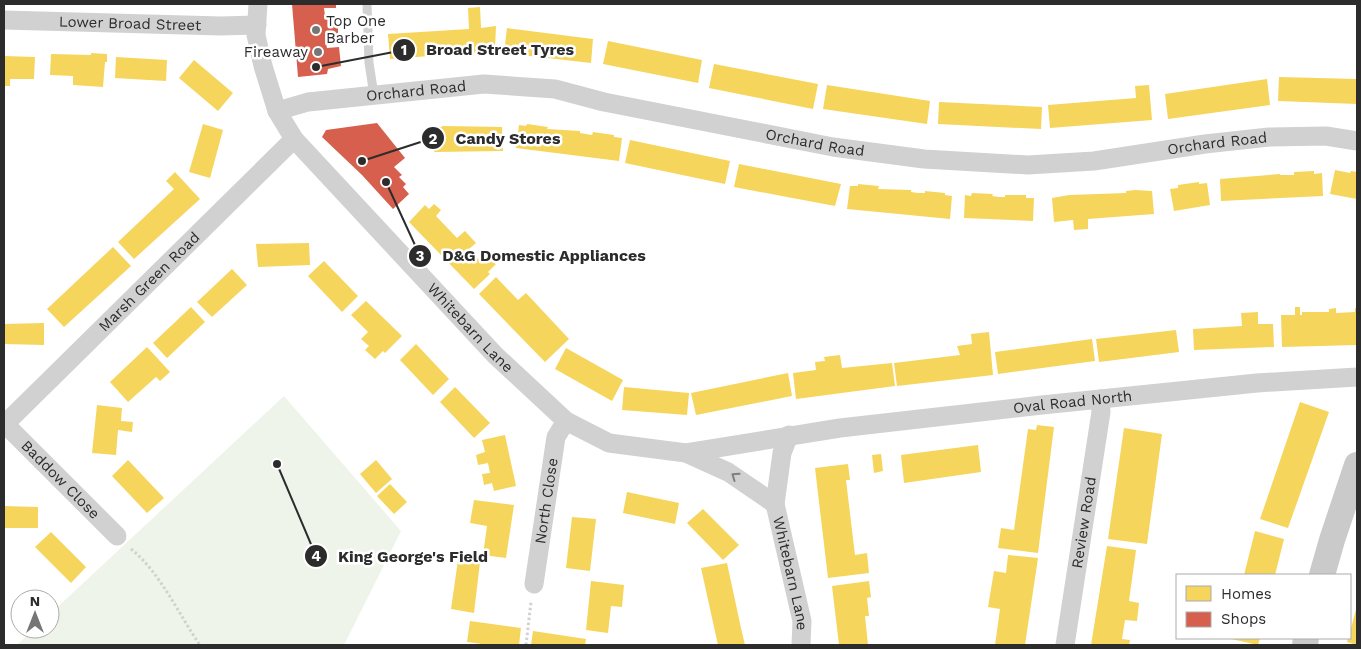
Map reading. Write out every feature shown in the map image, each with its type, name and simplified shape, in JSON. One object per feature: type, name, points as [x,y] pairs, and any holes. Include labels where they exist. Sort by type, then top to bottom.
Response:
[{"type":"main road","points":[[1322,574],[1357,465]]},
{"type":"street","name":"Whitebarn Lane","points":[[258,4],[256,35],[263,66],[277,111],[294,139],[495,355],[566,421],[609,443],[686,453],[728,472],[774,504]]},
{"type":"street","name":"Lower Broad Street","points":[[4,20],[221,26],[257,25]]},
{"type":"street","name":"Orchard Road","points":[[277,111],[308,102],[484,84],[555,89],[604,102],[834,147],[924,158],[1028,165],[1094,161],[1205,144],[1269,137],[1326,136],[1357,141]]},
{"type":"street","name":"Marsh Green Road","points":[[4,424],[294,139]]},
{"type":"street","name":"Oval Road North","points":[[789,435],[1100,399],[1257,383],[1357,377]]},
{"type":"street","name":"Review Road","points":[[1065,645],[1101,412],[1100,399]]},
{"type":"street","name":"North Close","points":[[534,584],[556,437],[566,421]]},
{"type":"street","name":"Baddow Close","points":[[4,424],[117,536]]},
{"type":"street","name":"Whitebarn Lane","points":[[686,453],[789,435]]},
{"type":"street","name":"Whitebarn Lane","points":[[789,435],[782,453],[774,504],[802,621],[801,645]]},
{"type":"lane","points":[[367,4],[369,62],[374,95]]},
{"type":"path","points":[[117,536],[139,555],[169,595],[200,645]]},
{"type":"path","points":[[526,645],[534,584]]},
{"type":"shaded area","points":[[284,396],[401,531],[344,645],[17,645],[23,639],[60,639],[60,605]]},
{"type":"building: Homes","points":[[480,7],[481,28],[496,26],[495,49],[483,50],[483,52],[390,59],[388,34],[469,29],[468,8]]},
{"type":"building: Homes","points":[[507,28],[593,39],[591,63],[504,53]]},
{"type":"building: Homes","points":[[608,41],[702,60],[698,83],[603,64]]},
{"type":"building: Homes","points":[[91,53],[107,54],[103,87],[73,85],[73,76],[50,75],[51,54],[91,55]]},
{"type":"building: Homes","points":[[4,56],[35,57],[34,79],[10,79],[10,86],[4,86]]},
{"type":"building: Homes","points":[[116,57],[167,60],[166,81],[115,78]]},
{"type":"building: Homes","points":[[194,60],[233,93],[218,111],[179,78]]},
{"type":"building: Homes","points":[[714,64],[818,84],[813,109],[709,88]]},
{"type":"building: Homes","points":[[1279,77],[1357,79],[1357,104],[1278,101]]},
{"type":"building: Homes","points":[[1267,79],[1270,105],[1168,119],[1165,94]]},
{"type":"building: Homes","points":[[827,85],[930,101],[927,124],[823,109]]},
{"type":"building: Homes","points":[[1149,85],[1152,120],[1050,128],[1048,105],[1136,98],[1135,86]]},
{"type":"building: Homes","points":[[939,102],[1042,107],[1041,129],[938,124]]},
{"type":"building: Homes","points":[[203,124],[223,130],[210,178],[189,172]]},
{"type":"building: Homes","points":[[527,124],[548,127],[547,129],[580,131],[580,133],[592,135],[593,132],[622,138],[619,161],[516,148],[519,125],[526,126]]},
{"type":"building: Homes","points":[[442,126],[502,127],[503,151],[434,152],[434,128]]},
{"type":"building: Homes","points":[[630,140],[730,161],[725,184],[625,163]]},
{"type":"building: Homes","points":[[739,164],[841,184],[835,206],[734,187]]},
{"type":"building: Homes","points":[[1335,170],[1350,173],[1351,171],[1357,172],[1357,199],[1330,194]]},
{"type":"building: Homes","points":[[1314,171],[1314,174],[1322,173],[1323,196],[1221,201],[1220,179],[1280,174],[1294,175],[1294,172]]},
{"type":"building: Homes","points":[[175,172],[200,199],[134,259],[118,242],[174,189],[166,181]]},
{"type":"building: Homes","points":[[1199,182],[1199,184],[1207,183],[1210,205],[1174,211],[1170,189],[1178,188],[1178,185]]},
{"type":"building: Homes","points":[[858,184],[879,186],[878,189],[911,190],[911,192],[918,193],[925,193],[925,191],[945,193],[945,195],[952,196],[950,219],[847,209],[850,186],[858,186]]},
{"type":"building: Homes","points":[[1126,191],[1152,191],[1154,214],[1088,219],[1088,229],[1074,230],[1073,220],[1054,222],[1052,198],[1069,195],[1126,193]]},
{"type":"building: Homes","points":[[972,193],[993,194],[992,196],[999,197],[1005,197],[1005,195],[1026,195],[1026,198],[1034,198],[1033,221],[964,218],[965,195],[971,196]]},
{"type":"building: Homes","points":[[434,204],[441,210],[436,216],[457,238],[465,231],[476,243],[469,249],[480,261],[487,255],[496,264],[488,272],[490,274],[474,289],[409,222],[425,205],[429,209]]},
{"type":"building: Homes","points":[[309,243],[310,265],[258,267],[256,244]]},
{"type":"building: Homes","points":[[113,247],[131,266],[64,327],[47,309]]},
{"type":"building: Homes","points":[[324,261],[358,296],[342,312],[308,276]]},
{"type":"building: Homes","points":[[232,269],[247,285],[212,317],[197,302]]},
{"type":"building: Homes","points":[[496,277],[518,300],[526,293],[569,339],[545,362],[479,294]]},
{"type":"building: Homes","points":[[366,301],[402,336],[385,353],[383,351],[375,359],[365,350],[369,346],[361,339],[368,332],[351,315]]},
{"type":"building: Homes","points":[[191,307],[205,322],[167,358],[153,343]]},
{"type":"building: Homes","points":[[1295,307],[1300,307],[1300,315],[1302,315],[1302,312],[1329,312],[1329,309],[1336,308],[1336,313],[1355,312],[1355,308],[1357,308],[1357,345],[1282,347],[1281,315],[1295,315]]},
{"type":"building: Homes","points":[[1258,312],[1258,324],[1273,324],[1274,347],[1194,350],[1193,329],[1242,326],[1241,313]]},
{"type":"building: Homes","points":[[44,323],[44,345],[4,344],[4,324]]},
{"type":"building: Homes","points":[[1176,330],[1179,352],[1099,362],[1096,339]]},
{"type":"building: Homes","points":[[989,332],[993,375],[897,386],[894,363],[960,355],[957,346],[972,344],[971,334]]},
{"type":"building: Homes","points":[[1092,339],[1095,361],[998,374],[995,352]]},
{"type":"building: Homes","points":[[416,344],[449,379],[433,395],[400,360]]},
{"type":"building: Homes","points":[[147,347],[170,372],[160,381],[156,377],[128,402],[110,382]]},
{"type":"building: Homes","points":[[566,348],[623,380],[612,401],[555,369]]},
{"type":"building: Homes","points":[[840,355],[842,368],[892,363],[895,386],[796,399],[793,373],[816,370],[815,362],[825,361],[824,357]]},
{"type":"building: Homes","points":[[788,373],[792,396],[696,415],[691,393]]},
{"type":"building: Homes","points":[[455,387],[490,423],[474,438],[440,402]]},
{"type":"building: Homes","points":[[624,387],[689,393],[687,415],[622,410]]},
{"type":"building: Homes","points":[[1300,402],[1329,412],[1288,528],[1260,519]]},
{"type":"building: Homes","points":[[97,405],[122,408],[121,421],[133,422],[132,432],[118,430],[116,455],[92,453]]},
{"type":"building: Homes","points":[[1037,425],[1054,427],[1038,553],[998,548],[1001,528],[1014,530],[1028,429],[1036,430]]},
{"type":"building: Homes","points":[[1124,428],[1162,434],[1147,544],[1108,539]]},
{"type":"building: Homes","points":[[505,435],[516,486],[494,491],[492,483],[484,485],[482,474],[490,473],[488,463],[478,465],[476,455],[485,452],[482,440]]},
{"type":"building: Homes","points":[[978,445],[981,472],[904,483],[901,455]]},
{"type":"building: Homes","points":[[881,454],[883,471],[874,473],[872,455]]},
{"type":"building: Homes","points":[[128,460],[164,498],[147,513],[112,476]]},
{"type":"building: Homes","points":[[376,460],[392,479],[376,493],[360,474]]},
{"type":"building: Homes","points":[[848,464],[850,480],[846,480],[855,555],[867,553],[869,573],[828,578],[815,468]]},
{"type":"building: Homes","points":[[390,484],[407,502],[394,514],[377,496]]},
{"type":"building: Homes","points":[[627,492],[679,503],[675,524],[623,513]]},
{"type":"building: Homes","points":[[474,500],[514,505],[506,558],[483,555],[487,526],[470,523]]},
{"type":"building: Homes","points":[[4,506],[38,507],[38,528],[4,528]]},
{"type":"building: Homes","points":[[703,509],[739,545],[723,560],[687,523]]},
{"type":"building: Homes","points":[[572,517],[596,519],[590,571],[566,568]]},
{"type":"building: Homes","points":[[1255,531],[1284,539],[1275,574],[1244,574]]},
{"type":"building: Homes","points":[[51,532],[86,567],[71,583],[35,547]]},
{"type":"building: Homes","points":[[1107,546],[1136,550],[1129,601],[1139,603],[1137,621],[1125,620],[1122,639],[1130,640],[1129,645],[1091,645]]},
{"type":"building: Homes","points":[[1008,555],[1038,558],[1025,645],[995,645],[1000,609],[988,607],[994,571],[1006,573]]},
{"type":"building: Homes","points":[[458,560],[480,562],[474,613],[451,609]]},
{"type":"building: Homes","points":[[727,563],[745,645],[718,645],[701,568]]},
{"type":"building: Homes","points":[[591,581],[624,585],[622,607],[611,606],[608,633],[586,630]]},
{"type":"building: Homes","points":[[869,581],[871,597],[867,598],[869,616],[865,616],[868,645],[839,645],[832,586]]},
{"type":"building: Homes","points":[[1357,606],[1357,645],[1347,642],[1348,639],[1351,639],[1351,628]]},
{"type":"building: Homes","points":[[470,621],[521,628],[519,645],[489,645],[467,642]]},
{"type":"building: Homes","points":[[533,631],[586,639],[585,645],[531,645]]},
{"type":"building: Homes","points":[[1231,639],[1260,639],[1258,645]]},
{"type":"building: Shops","points":[[292,4],[336,4],[336,8],[324,8],[325,16],[338,16],[338,35],[325,36],[327,48],[339,47],[341,66],[328,69],[327,74],[298,77]]},
{"type":"building: Shops","points":[[377,123],[405,158],[394,167],[402,175],[399,177],[406,184],[403,187],[409,194],[393,209],[362,175],[322,137],[326,130]]},
{"type":"place","name":"Top One Barber","points":[[316,30]]},
{"type":"place","name":"Fireaway","points":[[318,52]]},
{"type":"place","name":"Broad Street Tyres","points":[[316,67]]},
{"type":"place","name":"Candy Stores","points":[[362,161]]},
{"type":"place","name":"D&G Domestic Appliances","points":[[386,182]]},
{"type":"place","name":"King George's Field","points":[[277,464]]}]
